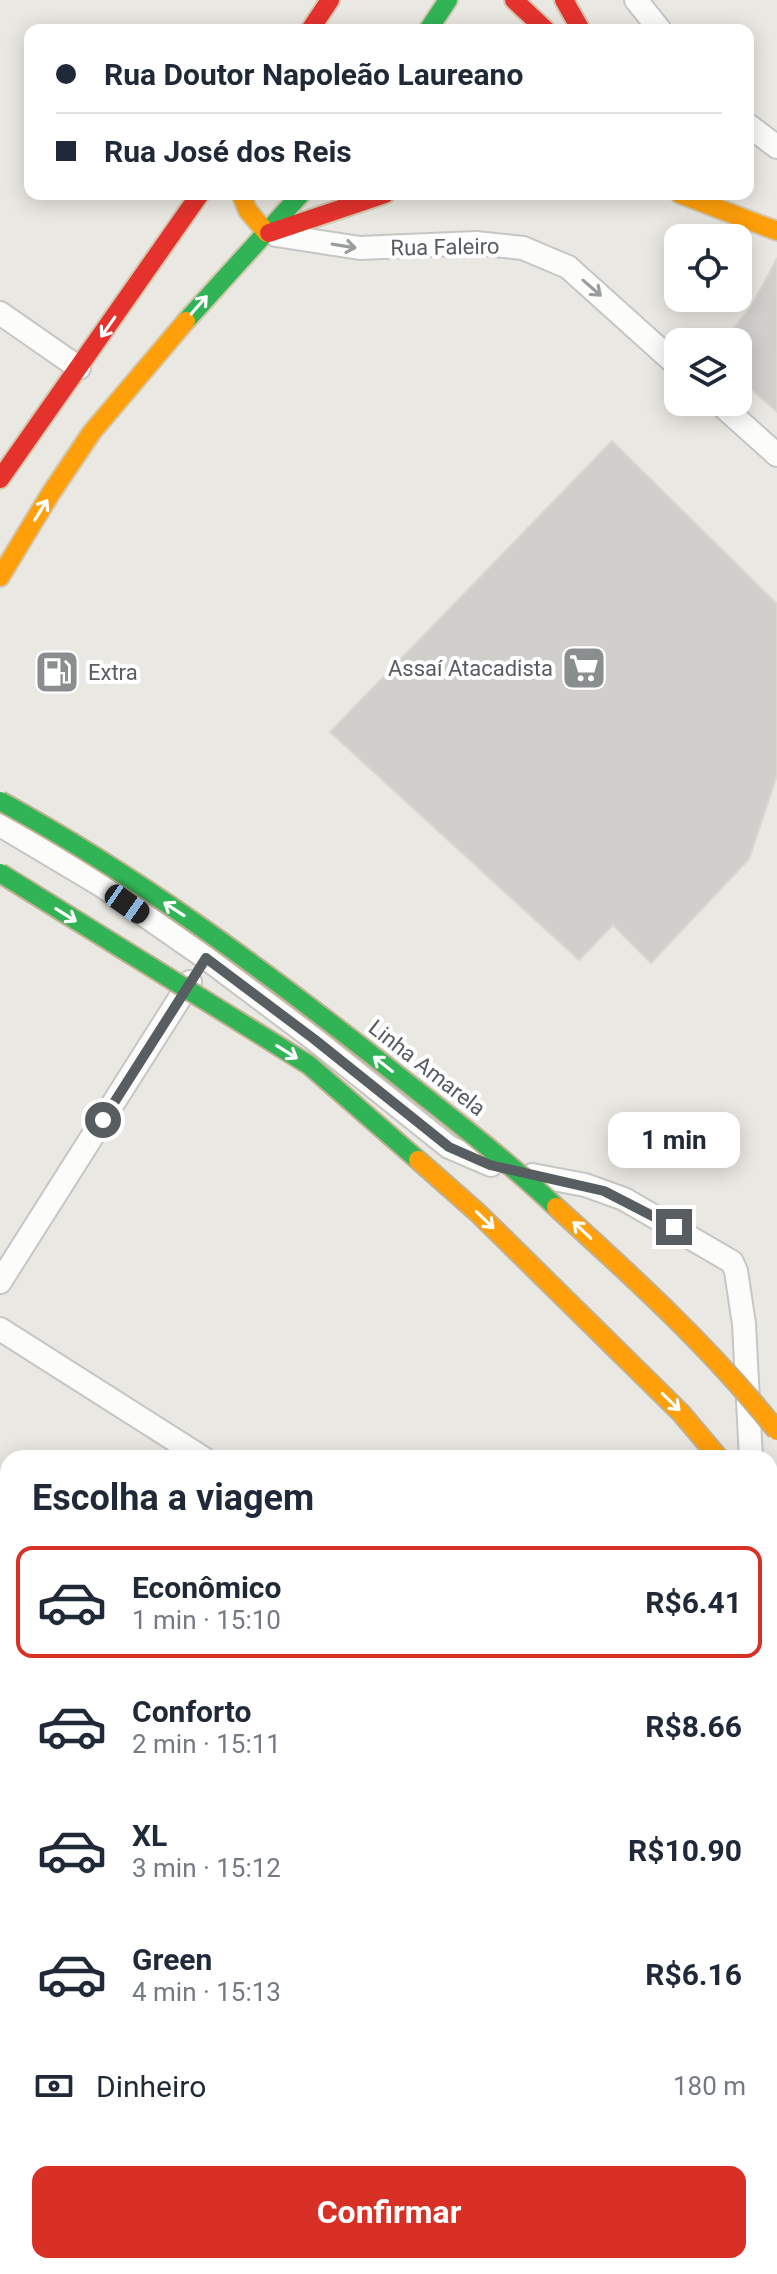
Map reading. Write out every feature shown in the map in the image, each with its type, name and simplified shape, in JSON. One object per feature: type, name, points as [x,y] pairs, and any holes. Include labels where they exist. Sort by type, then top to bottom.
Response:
[{"type":"main road","points":[[432,24],[448,0]]},
{"type":"main road","points":[[514,0],[540,24]]},
{"type":"main road","points":[[564,0],[578,24]]},
{"type":"main road","points":[[0,479],[196,200]]},
{"type":"main road","points":[[243,200],[248,211],[267,233]]},
{"type":"main road","points":[[0,577],[66,469],[107,413],[214,287],[296,200]]},
{"type":"main road","points":[[267,233],[367,200]]},
{"type":"main road","points":[[697,200],[777,231]]},
{"type":"main road","points":[[730,200],[756,221]]},
{"type":"main road","name":"Linha Amarela","points":[[0,801],[44,825],[214,936],[303,1001],[518,1171],[639,1283],[754,1402],[777,1431]]},
{"type":"main road","points":[[0,873],[309,1065],[478,1213],[681,1413],[712,1450]]},
{"type":"street","points":[[636,0],[655,24]]},
{"type":"street","points":[[754,130],[777,147]]},
{"type":"street","name":"Rua Faleiro","points":[[267,233],[360,248],[476,243],[523,248],[568,267],[664,353]]},
{"type":"street","points":[[0,313],[79,368]]},
{"type":"street","points":[[734,416],[777,455]]},
{"type":"street","points":[[0,825],[101,885],[206,958],[449,1147],[490,1165],[604,1191],[624,1199],[727,1257],[736,1271],[741,1303],[751,1450]]},
{"type":"street","points":[[0,1282],[206,958]]},
{"type":"street","points":[[0,1329],[190,1450]]},
{"type":"building","points":[[777,258],[777,412],[752,390],[752,328],[734,328],[747,312],[752,312],[752,305]]},
{"type":"building","name":"Assaí Atacadista","points":[[612,441],[777,604],[777,775],[749,859],[651,963],[613,925],[579,960],[330,732]]},
{"type":"traffic: fast","points":[[432,24],[448,0]]},
{"type":"traffic: fast","points":[[186,321],[296,200]]},
{"type":"traffic: fast","points":[[0,801],[149,891],[244,958],[448,1116],[556,1207]]},
{"type":"traffic: fast","points":[[0,873],[309,1065],[418,1160]]},
{"type":"traffic: slow","points":[[243,200],[248,211],[267,233]]},
{"type":"traffic: slow","points":[[696,200],[777,231]]},
{"type":"traffic: slow","points":[[0,577],[92,432],[186,321]]},
{"type":"traffic: slow","points":[[418,1160],[478,1213],[681,1413],[712,1450]]},
{"type":"traffic: slow","points":[[556,1207],[699,1343],[777,1431]]},
{"type":"traffic: jam","points":[[314,24],[330,0]]},
{"type":"traffic: jam","points":[[514,0],[540,24]]},
{"type":"traffic: jam","points":[[564,0],[578,24]]},
{"type":"traffic: jam","points":[[0,479],[196,200]]},
{"type":"traffic: jam","points":[[269,233],[367,200]]},
{"type":"place","name":"Assaí Atacadista","points":[[584,668]]},
{"type":"place","name":"Extra","points":[[57,672]]},
{"type":"route","points":[[103,1120],[206,958],[449,1147],[490,1165],[604,1191],[674,1227]]}]
